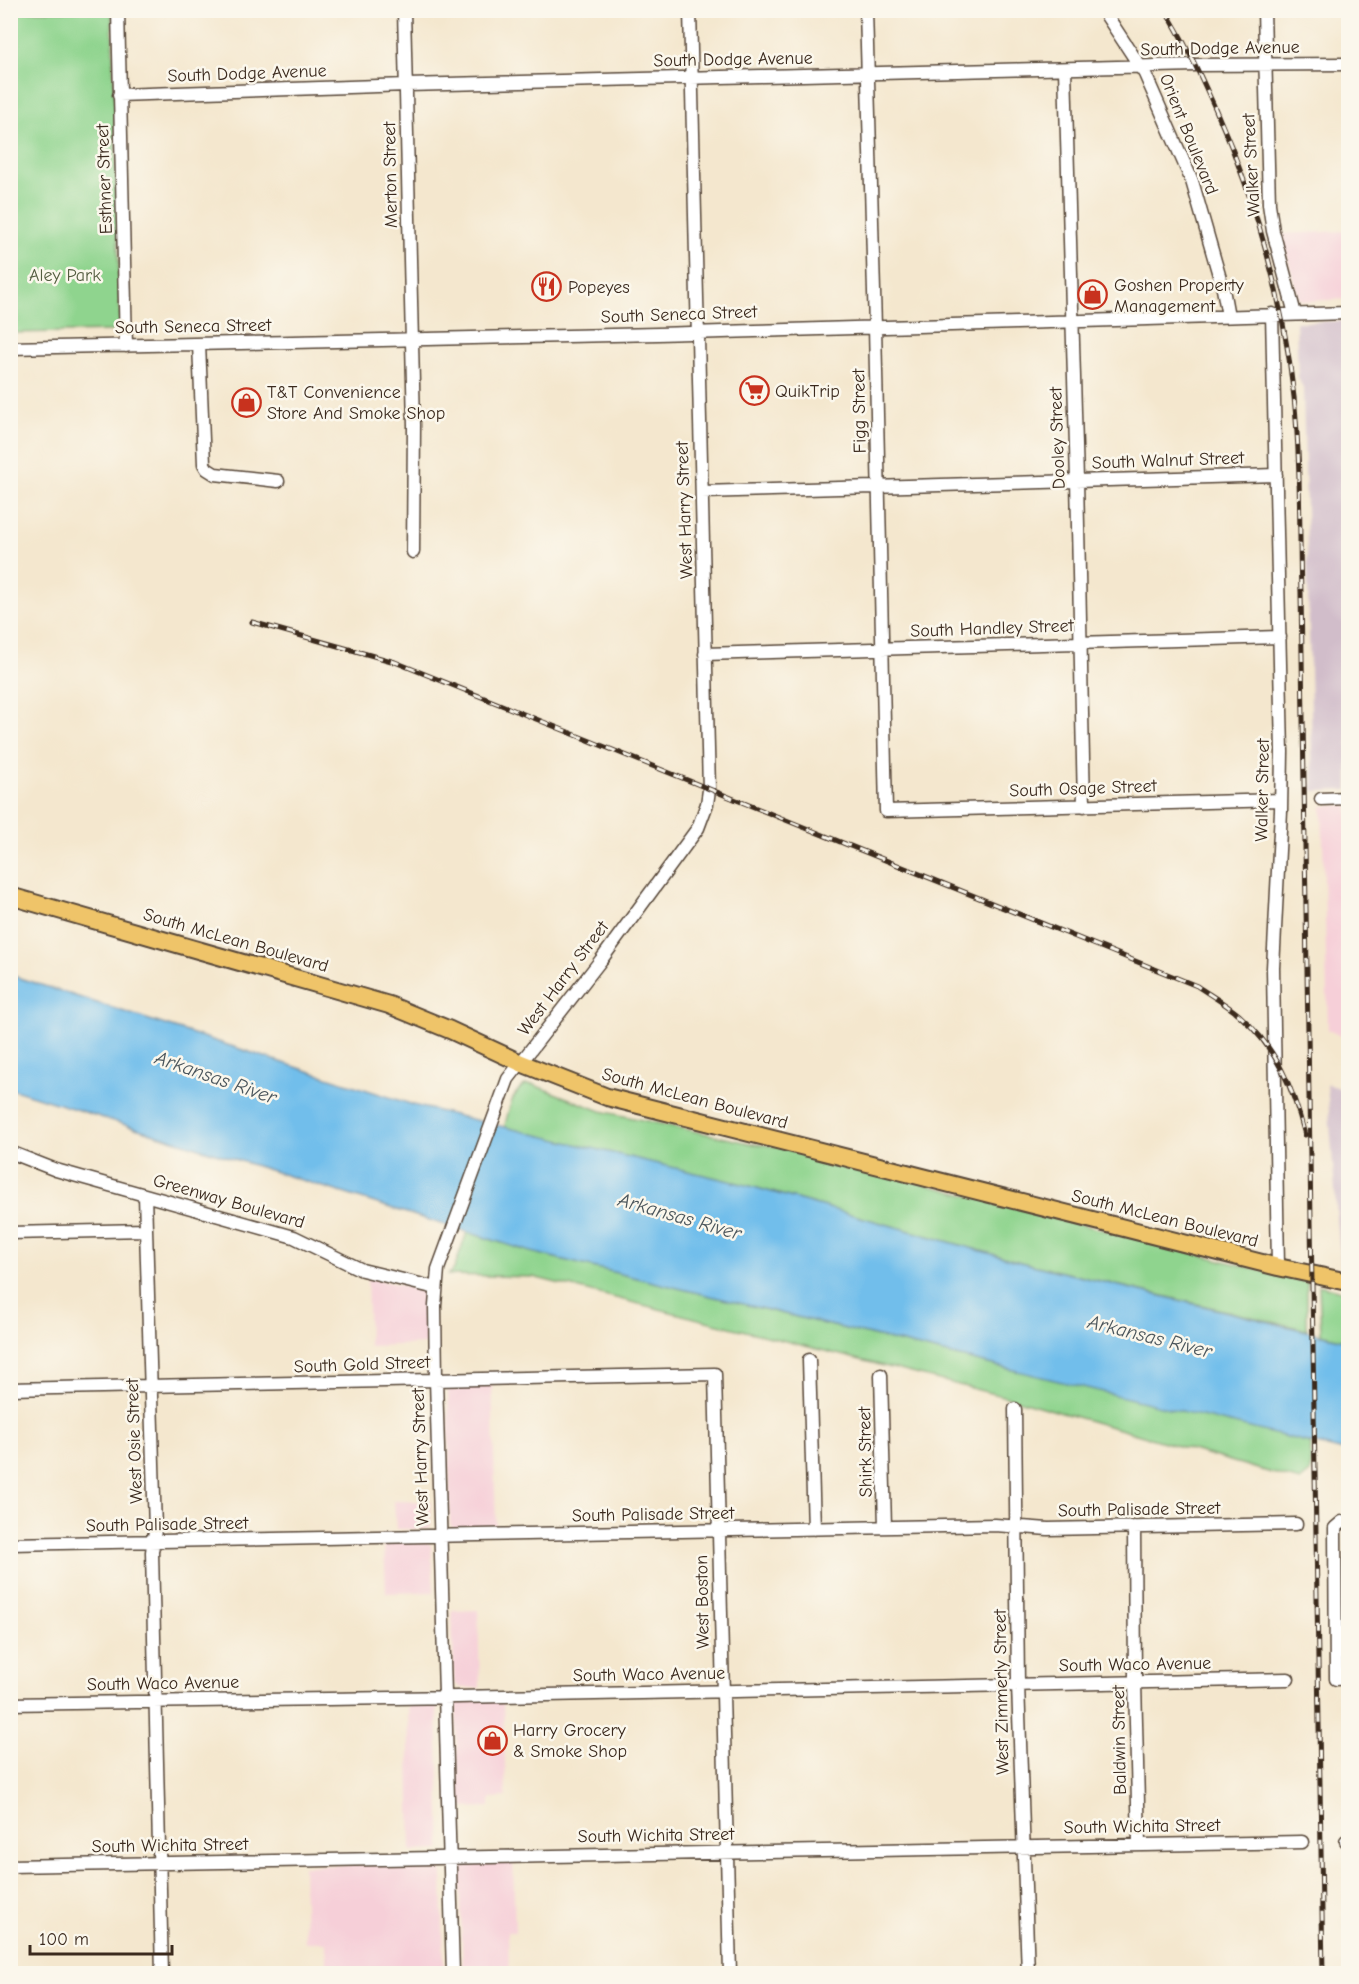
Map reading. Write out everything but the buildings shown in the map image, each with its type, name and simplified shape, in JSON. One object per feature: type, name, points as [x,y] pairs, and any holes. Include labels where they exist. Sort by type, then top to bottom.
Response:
[{"type":"main road","name":"South McLean Boulevard","points":[[10,896],[389,1005],[521,1063],[606,1097],[1278,1267],[1348,1282]]},
{"type":"street","name":"Esthner Street","points":[[118,10],[126,346]]},
{"type":"street","name":"Merton Street","points":[[404,10],[414,425],[413,552]]},
{"type":"street","name":"West Harry Street","points":[[453,1974],[436,1379],[438,1269],[497,1103],[508,1079],[601,960],[698,828],[707,804],[709,790],[696,332],[690,10]]},
{"type":"street","name":"Figg Street","points":[[866,10],[886,812]]},
{"type":"street","name":"Orient Boulevard","points":[[1103,10],[1140,67],[1192,181],[1223,289],[1228,316]]},
{"type":"street","name":"Walker Street","points":[[1264,10],[1269,204],[1295,314]]},
{"type":"street","name":"South Dodge Avenue","points":[[119,95],[407,85],[1265,63],[1348,64]]},
{"type":"street","name":"Dooley Street","points":[[1065,69],[1084,806]]},
{"type":"street","name":"South Seneca Street","points":[[10,348],[696,332],[1348,312]]},
{"type":"street","name":"Walker Street","points":[[1272,314],[1280,637],[1281,800],[1273,968],[1278,1267]]},
{"type":"street","points":[[199,344],[204,464],[215,474],[278,481]]},
{"type":"street","name":"South Walnut Street","points":[[702,492],[1276,475]]},
{"type":"street","name":"South Handley Street","points":[[705,654],[1280,637]]},
{"type":"street","points":[[1321,799],[1348,798]]},
{"type":"street","name":"South Osage Street","points":[[886,812],[1281,800]]},
{"type":"street","name":"Greenway Boulevard","points":[[10,1152],[56,1170],[294,1237],[362,1270],[436,1288]]},
{"type":"street","name":"West Osie Street","points":[[145,1195],[155,1530],[153,1542],[155,1701],[162,1974]]},
{"type":"street","points":[[10,1233],[146,1230]]},
{"type":"street","points":[[809,1360],[814,1529]]},
{"type":"street","name":"South Gold Street","points":[[10,1389],[715,1374]]},
{"type":"street","name":"West Boston","points":[[715,1374],[730,1974]]},
{"type":"street","name":"Shirk Street","points":[[881,1375],[885,1527]]},
{"type":"street","name":"West Zimmerly Street","points":[[1015,1409],[1018,1684],[1028,1974]]},
{"type":"street","points":[[1342,1679],[1335,1528],[1342,1522],[1348,1522]]},
{"type":"street","name":"South Palisade Street","points":[[10,1545],[995,1525],[1048,1529],[1296,1524]]},
{"type":"street","name":"Baldwin Street","points":[[1134,1527],[1139,1844]]},
{"type":"street","name":"South Waco Avenue","points":[[10,1704],[1288,1679]]},
{"type":"street","name":"South Wichita Street","points":[[10,1866],[1302,1842]]},
{"type":"shaded area","points":[[1348,231],[1348,299],[1301,300],[1281,234]]},
{"type":"shaded area","points":[[1348,321],[1348,790],[1313,791],[1303,388],[1298,377],[1296,322]]},
{"type":"shaded area","points":[[1348,805],[1348,1039],[1328,1030],[1322,806]]},
{"type":"shaded area","points":[[1327,1084],[1348,1091],[1348,1273],[1341,1272]]},
{"type":"shaded area","points":[[367,1277],[420,1290],[425,1294],[426,1344],[369,1346]]},
{"type":"shaded area","points":[[492,1382],[496,1527],[453,1528],[450,1524],[448,1388],[449,1385]]},
{"type":"shaded area","points":[[394,1501],[431,1502],[431,1526],[428,1529],[396,1529]]},
{"type":"shaded area","points":[[384,1542],[427,1542],[431,1545],[434,1592],[386,1593]]},
{"type":"shaded area","points":[[478,1610],[480,1688],[462,1688],[454,1683],[452,1611]]},
{"type":"shaded area","points":[[503,1699],[506,1797],[490,1798],[490,1807],[458,1808],[456,1704],[458,1701]]},
{"type":"shaded area","points":[[408,1701],[436,1703],[441,1847],[439,1850],[411,1851]]},
{"type":"shaded area","points":[[513,1860],[515,1932],[508,1932],[509,1973],[463,1973],[460,1870],[462,1864]]},
{"type":"shaded area","points":[[437,1863],[442,1872],[444,1973],[327,1973],[327,1942],[305,1942],[303,1866]]},
{"type":"green space","name":"Aley Park","points":[[10,11],[112,11],[120,318],[119,325],[114,331],[11,333]]},
{"type":"green space","points":[[525,1085],[534,1085],[601,1111],[754,1144],[774,1146],[1307,1282],[1307,1330],[1024,1263],[750,1186],[504,1128],[513,1098]]},
{"type":"green space","points":[[467,1232],[531,1252],[1311,1442],[1310,1473],[1300,1481],[1014,1399],[533,1277],[448,1275],[454,1269]]},
{"type":"green space","points":[[1319,1285],[1348,1293],[1348,1341],[1321,1334]]},
{"type":"water","name":"Arkansas River","points":[[10,975],[417,1106],[750,1186],[1024,1263],[1348,1341],[1348,1452],[531,1252],[11,1089]]},
{"type":"railway","points":[[1165,10],[1186,46],[1215,108],[1255,214],[1283,323],[1296,421],[1323,1974]]},
{"type":"railway","points":[[252,622],[395,662],[1197,986],[1239,1015],[1264,1041],[1289,1085],[1305,1135]]},
{"type":"place","name":"Popeyes","points":[[547,287]]},
{"type":"place","name":"Goshen Property Management","points":[[1093,295]]},
{"type":"place","name":"QuikTrip","points":[[754,391]]},
{"type":"place","name":"T&T Convenience Store And Smoke Shop","points":[[246,402]]},
{"type":"place","name":"Harry Grocery & Smoke Shop","points":[[492,1740]]}]
